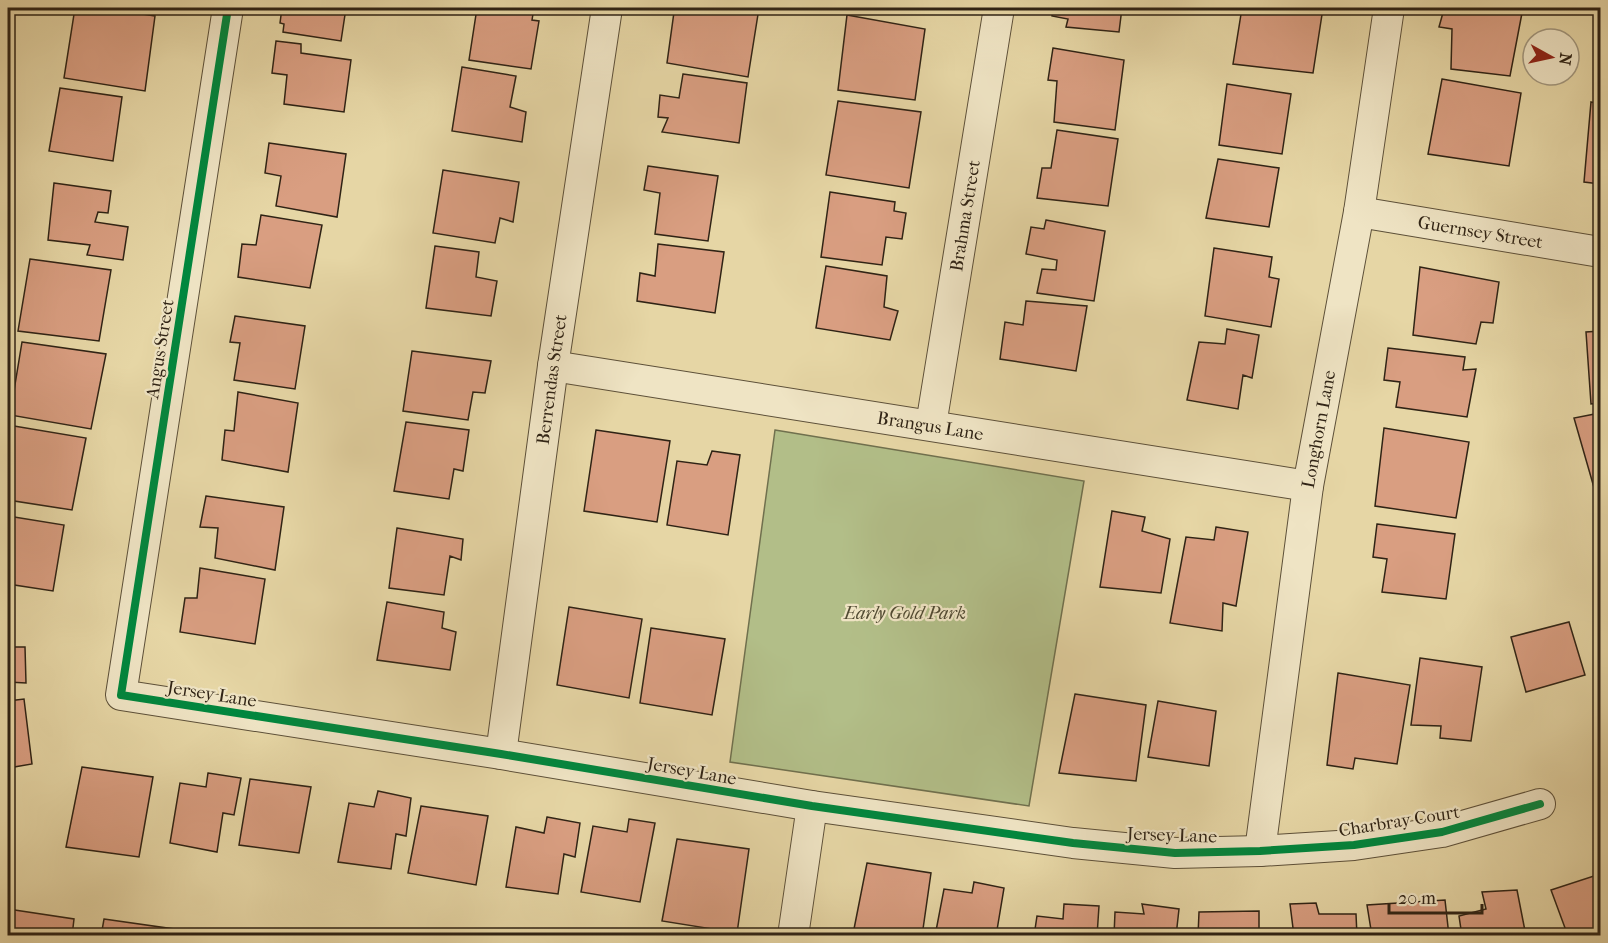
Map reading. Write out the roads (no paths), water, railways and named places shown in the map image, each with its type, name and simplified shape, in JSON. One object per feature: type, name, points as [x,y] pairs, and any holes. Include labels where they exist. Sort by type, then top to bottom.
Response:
[{"type":"street","name":"Angus Street","points":[[122,695],[228,8]]},
{"type":"street","name":"Berrendas Street","points":[[501,753],[553,366],[607,8]]},
{"type":"street","name":"Brahma Street","points":[[931,425],[999,8]]},
{"type":"street","name":"Longhorn Lane","points":[[1260,851],[1308,486],[1359,212],[1389,8]]},
{"type":"street","name":"Guernsey Street","points":[[1359,212],[1600,252]]},
{"type":"street","name":"Brangus Lane","points":[[553,366],[1308,486]]},
{"type":"street","name":"Jersey Lane","points":[[122,695],[501,753],[812,806],[1073,843],[1175,853],[1260,851]]},
{"type":"street","name":"Charbray Court","points":[[1260,851],[1354,846],[1442,832],[1540,804]]},
{"type":"street","points":[[793,936],[812,806]]},
{"type":"park label","name":"Early Gold Park","points":[[905,613]]}]
